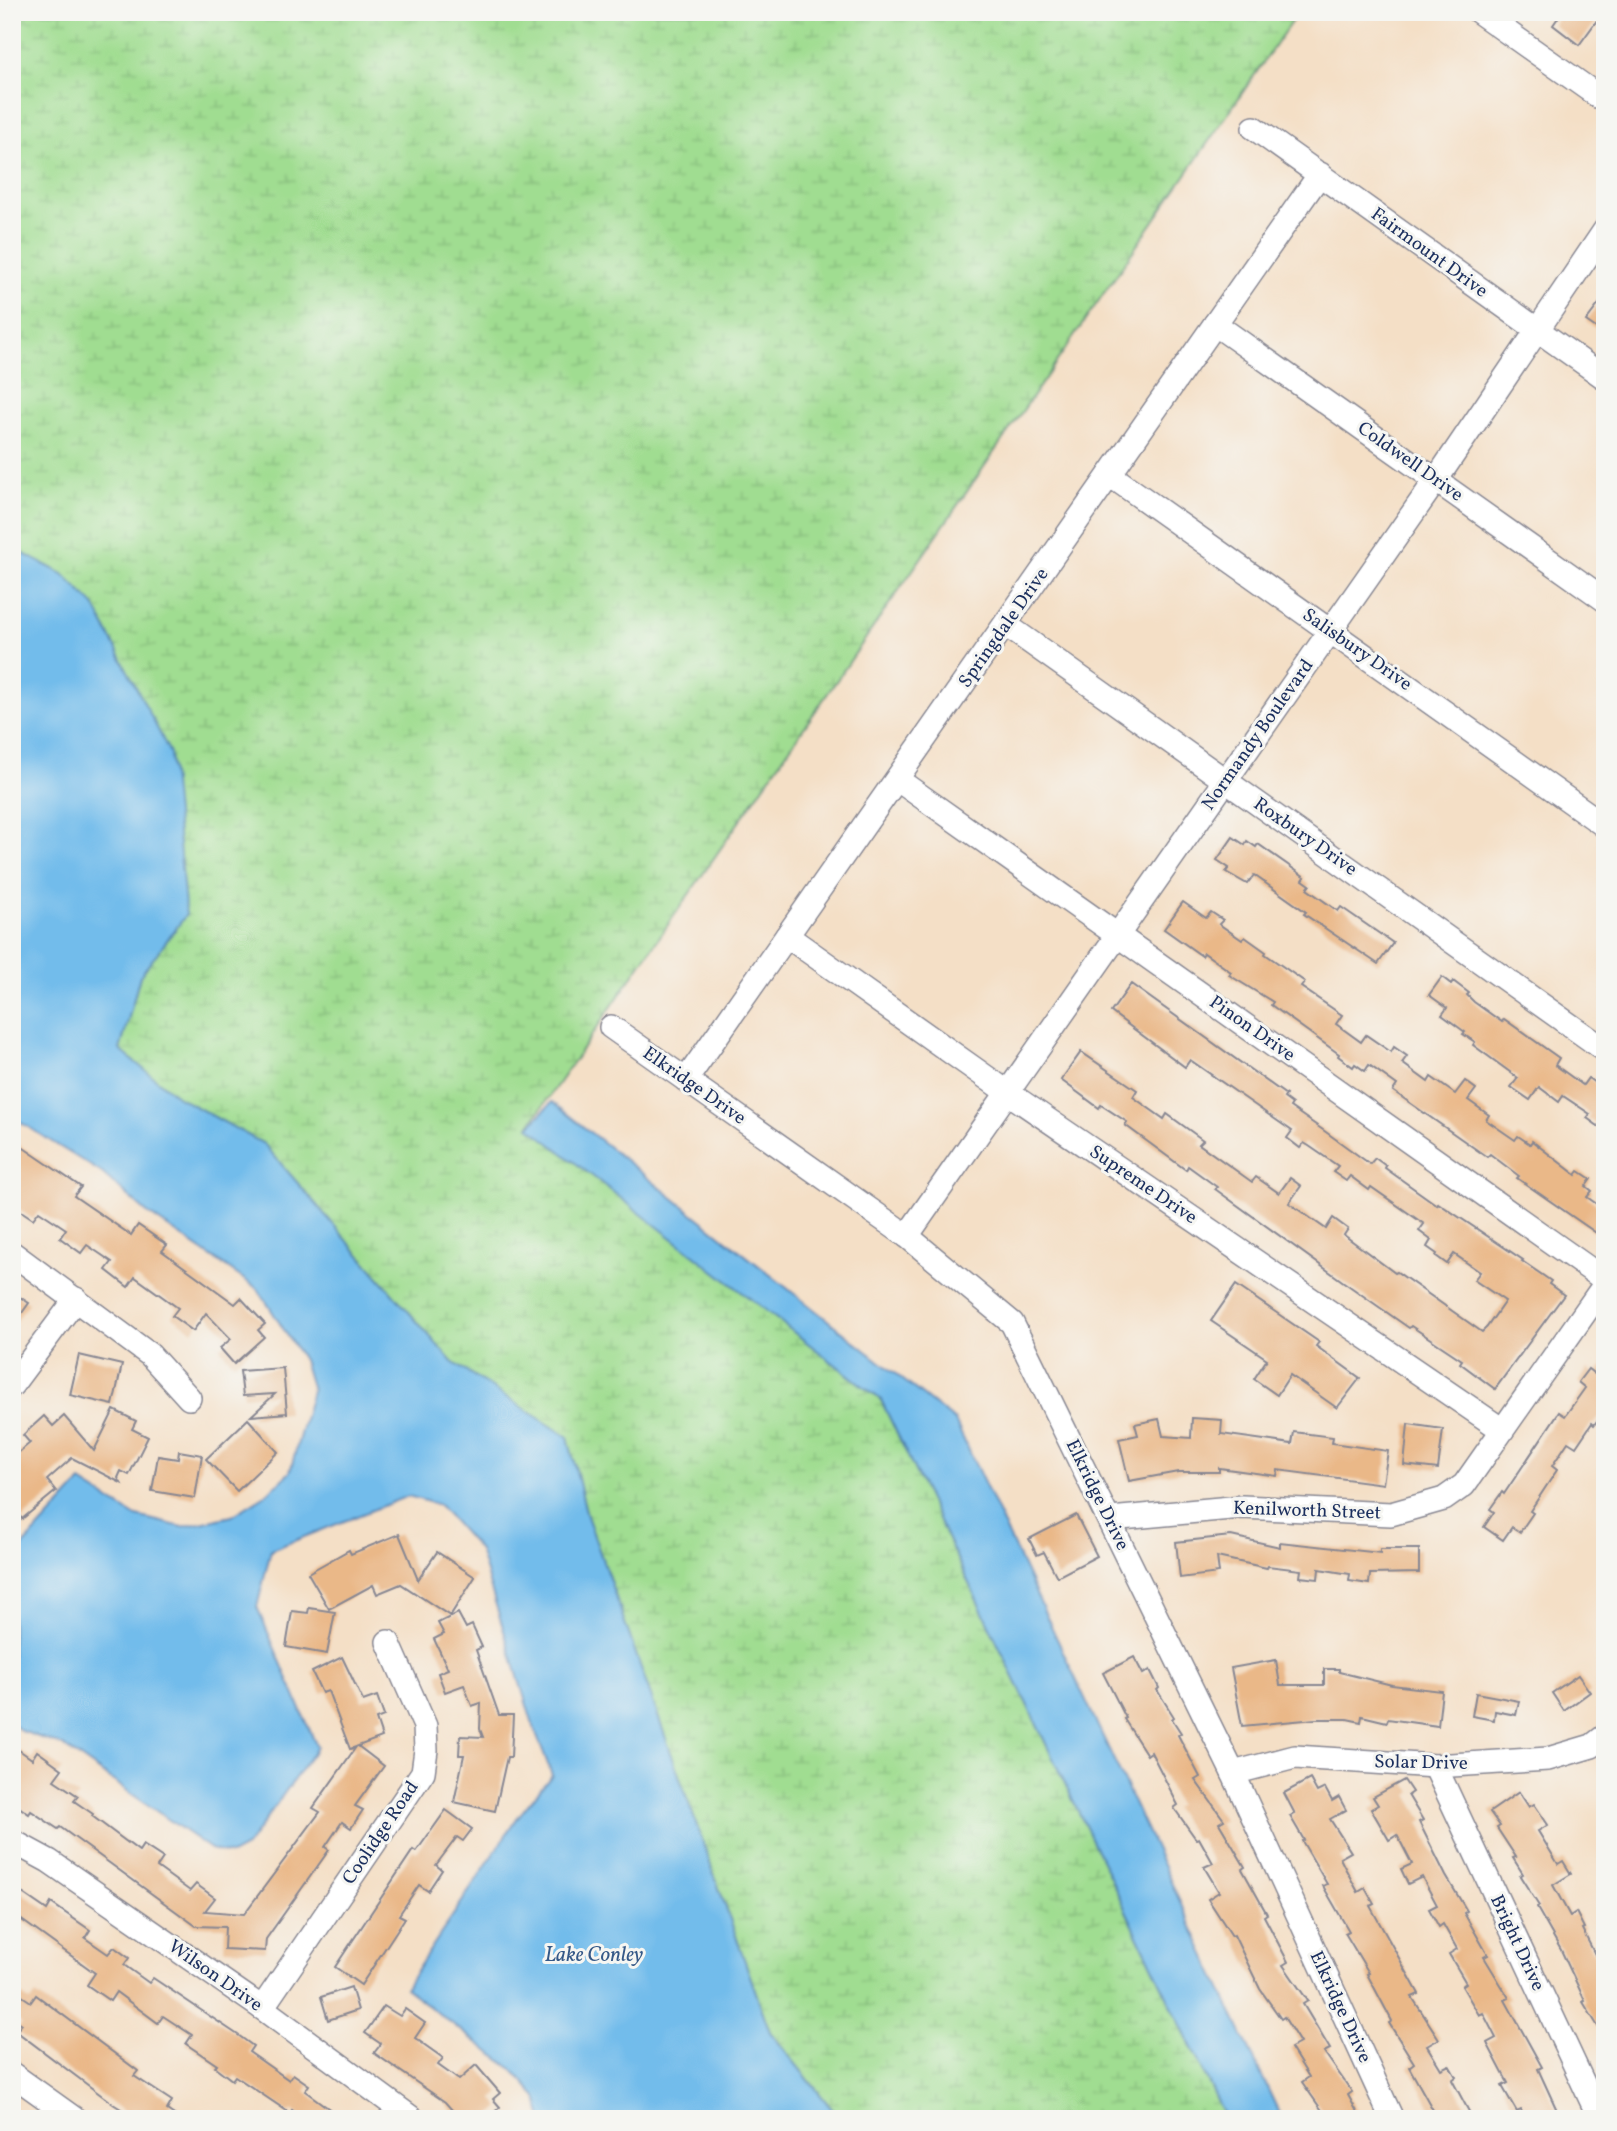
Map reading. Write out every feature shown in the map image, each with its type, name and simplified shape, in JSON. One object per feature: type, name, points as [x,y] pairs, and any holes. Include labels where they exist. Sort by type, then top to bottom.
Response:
[{"type":"street","points":[[1479,12],[1503,19],[1605,101]]},
{"type":"street","name":"Fairmount Drive","points":[[1254,128],[1605,378]]},
{"type":"street","name":"Springdale Drive","points":[[686,1080],[1320,174]]},
{"type":"street","name":"Normandy Boulevard","points":[[907,1236],[1436,480],[1605,230]]},
{"type":"street","name":"Coldwell Drive","points":[[1215,324],[1605,600]]},
{"type":"street","name":"Salisbury Drive","points":[[1110,475],[1605,826]]},
{"type":"street","name":"Roxbury Drive","points":[[1006,625],[1605,1049]]},
{"type":"street","name":"Pinon Drive","points":[[898,780],[1605,1282]]},
{"type":"street","name":"Supreme Drive","points":[[787,936],[1007,1092],[1502,1429]]},
{"type":"street","name":"Elkridge Drive","points":[[611,1027],[907,1236],[1012,1323],[1233,1773],[1392,2119]]},
{"type":"street","points":[[12,1253],[150,1355],[189,1398]]},
{"type":"street","name":"Kenilworth Street","points":[[1110,1519],[1242,1507],[1391,1514],[1444,1499],[1464,1485],[1605,1282]]},
{"type":"street","points":[[12,1385],[76,1299]]},
{"type":"street","name":"Coolidge Road","points":[[262,2008],[423,1772],[425,1726],[388,1643]]},
{"type":"street","name":"Solar Drive","points":[[1233,1773],[1295,1757],[1434,1766],[1548,1759],[1592,1746],[1605,1736]]},
{"type":"street","name":"Bright Drive","points":[[1434,1766],[1600,2119]]},
{"type":"street","name":"Wilson Drive","points":[[12,1841],[49,1861],[262,2008],[413,2119]]},
{"type":"street","points":[[12,2074],[75,2119]]},
{"type":"green space","points":[[12,12],[1298,12],[529,1126],[881,1400],[1226,2119],[840,2119],[770,2032],[587,1516],[568,1437],[452,1362],[264,1144],[178,1097],[120,1050],[140,976],[186,915],[63,574],[12,548]]},
{"type":"water","name":"Lake Conley","points":[[12,548],[63,574],[94,605],[170,753],[186,915],[140,976],[120,1050],[178,1097],[264,1144],[452,1362],[568,1437],[587,1516],[770,2032],[840,2119],[543,2119],[537,2097],[512,2069],[405,1988],[517,1818],[552,1775],[532,1722],[479,1550],[439,1505],[408,1496],[271,1550],[257,1607],[317,1747],[246,1847],[231,1855],[211,1849],[63,1746],[22,1731],[12,1724],[12,1549],[22,1547],[81,1482],[133,1515],[182,1527],[232,1516],[264,1496],[290,1472],[312,1390],[303,1360],[258,1289],[146,1212],[102,1173],[12,1117]]},
{"type":"water","points":[[552,1102],[955,1421],[1282,2119],[1226,2119],[881,1400],[529,1127]]},
{"type":"building","points":[[1562,12],[1603,12],[1579,45],[1553,25]]},
{"type":"building","points":[[1605,296],[1605,334],[1586,321]]},
{"type":"building","points":[[1233,837],[1245,845],[1247,841],[1256,847],[1258,844],[1305,877],[1303,880],[1310,885],[1307,889],[1338,911],[1341,907],[1393,943],[1378,964],[1304,914],[1306,912],[1254,875],[1247,884],[1226,872],[1229,868],[1217,860]]},
{"type":"building","points":[[1183,902],[1206,918],[1211,912],[1223,920],[1219,924],[1242,940],[1245,937],[1305,982],[1301,987],[1342,1015],[1336,1024],[1361,1042],[1366,1035],[1391,1052],[1394,1047],[1407,1056],[1402,1063],[1428,1082],[1431,1077],[1455,1094],[1465,1081],[1476,1089],[1468,1100],[1489,1115],[1486,1120],[1515,1140],[1518,1136],[1530,1144],[1532,1141],[1576,1175],[1579,1171],[1591,1179],[1586,1186],[1592,1191],[1587,1197],[1605,1210],[1605,1239],[1517,1178],[1519,1176],[1490,1154],[1487,1157],[1393,1091],[1397,1085],[1369,1065],[1365,1071],[1355,1064],[1353,1067],[1271,1005],[1273,1002],[1229,975],[1231,972],[1204,953],[1202,956],[1164,929]]},
{"type":"building","points":[[1442,977],[1451,984],[1453,981],[1469,993],[1467,995],[1474,1002],[1502,1022],[1504,1019],[1559,1058],[1555,1065],[1583,1085],[1588,1078],[1605,1090],[1605,1131],[1587,1118],[1590,1114],[1563,1096],[1559,1102],[1539,1087],[1530,1100],[1511,1087],[1518,1078],[1473,1045],[1475,1042],[1463,1034],[1465,1032],[1442,1015],[1447,1008],[1429,995]]},
{"type":"building","points":[[1131,984],[1286,1095],[1284,1098],[1292,1104],[1290,1107],[1370,1164],[1375,1158],[1437,1205],[1438,1203],[1523,1260],[1551,1281],[1549,1284],[1564,1295],[1495,1389],[1460,1363],[1462,1360],[1411,1326],[1409,1328],[1215,1189],[1217,1187],[1188,1166],[1186,1170],[1125,1125],[1127,1122],[1101,1105],[1099,1108],[1061,1080],[1081,1052],[1137,1090],[1133,1097],[1164,1119],[1167,1114],[1203,1140],[1199,1144],[1252,1182],[1256,1177],[1279,1193],[1290,1178],[1301,1186],[1289,1203],[1326,1229],[1333,1218],[1348,1229],[1344,1235],[1395,1273],[1482,1332],[1487,1327],[1505,1301],[1474,1280],[1480,1272],[1454,1254],[1447,1264],[1427,1247],[1431,1240],[1419,1231],[1424,1224],[1371,1187],[1369,1190],[1350,1176],[1346,1181],[1333,1172],[1338,1166],[1304,1143],[1300,1148],[1287,1138],[1292,1131],[1190,1060],[1185,1067],[1111,1012]]},
{"type":"building","points":[[12,1140],[81,1187],[74,1196],[131,1235],[138,1225],[167,1245],[162,1251],[235,1304],[241,1298],[265,1324],[258,1330],[264,1337],[234,1364],[220,1348],[231,1339],[206,1313],[193,1331],[172,1316],[178,1308],[135,1277],[128,1287],[106,1270],[112,1262],[87,1245],[81,1253],[60,1238],[66,1229],[39,1211],[33,1219],[12,1205]]},
{"type":"building","points":[[1236,1285],[1319,1342],[1316,1346],[1360,1378],[1337,1408],[1290,1375],[1277,1395],[1254,1379],[1267,1359],[1211,1321]]},
{"type":"building","points":[[12,1292],[29,1303],[12,1327]]},
{"type":"building","points":[[79,1355],[122,1365],[113,1405],[70,1395]]},
{"type":"building","points":[[1605,1363],[1605,1410],[1594,1425],[1592,1423],[1576,1447],[1568,1442],[1552,1466],[1557,1470],[1530,1511],[1533,1513],[1520,1532],[1512,1527],[1503,1540],[1484,1527],[1494,1512],[1490,1509],[1502,1492],[1504,1494],[1559,1412],[1565,1416],[1585,1388],[1578,1382],[1588,1369],[1596,1375]]},
{"type":"building","points":[[283,1368],[287,1413],[251,1416],[275,1394],[243,1396],[240,1371]]},
{"type":"building","points":[[114,1410],[136,1421],[132,1429],[148,1437],[129,1475],[121,1471],[118,1478],[121,1483],[72,1458],[47,1480],[56,1491],[22,1519],[12,1507],[12,1458],[30,1443],[23,1435],[44,1416],[53,1426],[64,1416],[94,1451]]},
{"type":"building","points":[[1192,1418],[1222,1420],[1221,1434],[1292,1444],[1294,1432],[1333,1437],[1332,1443],[1388,1451],[1383,1484],[1278,1470],[1277,1476],[1219,1468],[1219,1472],[1178,1472],[1129,1481],[1119,1439],[1138,1435],[1135,1424],[1159,1419],[1163,1436],[1191,1438]]},
{"type":"building","points":[[248,1419],[278,1452],[237,1491],[206,1459]]},
{"type":"building","points":[[1408,1424],[1443,1429],[1438,1469],[1404,1465]]},
{"type":"building","points":[[179,1451],[202,1455],[195,1498],[152,1491],[158,1456],[178,1459]]},
{"type":"building","points":[[1076,1515],[1097,1556],[1057,1577],[1044,1552],[1037,1555],[1029,1539]]},
{"type":"building","points":[[399,1534],[418,1580],[437,1552],[475,1577],[450,1616],[401,1584],[377,1594],[373,1585],[329,1609],[308,1573],[349,1550],[351,1554]]},
{"type":"building","points":[[1231,1536],[1280,1547],[1280,1542],[1380,1553],[1380,1549],[1419,1549],[1419,1573],[1370,1574],[1369,1584],[1349,1581],[1350,1574],[1319,1569],[1318,1579],[1300,1577],[1301,1570],[1267,1568],[1217,1557],[1219,1573],[1180,1578],[1176,1542]]},
{"type":"building","points":[[309,1608],[335,1612],[327,1654],[286,1647],[292,1611],[308,1613]]},
{"type":"building","points":[[458,1613],[466,1628],[472,1625],[482,1647],[476,1650],[499,1715],[513,1715],[511,1757],[507,1757],[495,1811],[454,1802],[464,1755],[459,1755],[460,1736],[483,1737],[480,1729],[481,1703],[472,1706],[464,1685],[445,1692],[438,1673],[448,1669],[434,1639],[444,1634],[438,1623]]},
{"type":"building","points":[[342,1657],[363,1701],[377,1696],[384,1716],[376,1719],[382,1737],[358,1746],[384,1766],[355,1806],[363,1810],[351,1828],[342,1822],[325,1847],[329,1850],[266,1939],[265,1951],[224,1949],[225,1927],[196,1926],[60,1827],[58,1829],[31,1811],[29,1814],[12,1802],[18,1789],[12,1786],[12,1759],[19,1750],[32,1759],[37,1751],[62,1769],[54,1780],[78,1796],[74,1801],[93,1814],[92,1816],[139,1851],[143,1845],[163,1858],[157,1867],[190,1891],[196,1884],[215,1898],[205,1911],[244,1914],[320,1812],[313,1808],[356,1747],[350,1749],[328,1691],[322,1693],[312,1672]]},
{"type":"building","points":[[1134,1657],[1143,1674],[1150,1670],[1159,1688],[1157,1690],[1174,1717],[1172,1719],[1181,1733],[1178,1735],[1200,1777],[1195,1780],[1224,1820],[1219,1823],[1245,1867],[1242,1869],[1267,1914],[1264,1916],[1288,1962],[1283,1965],[1308,2001],[1303,2004],[1330,2049],[1324,2052],[1352,2092],[1348,2095],[1361,2119],[1328,2119],[1302,2082],[1309,2077],[1291,2048],[1300,2043],[1284,2017],[1281,2019],[1260,1989],[1234,1935],[1232,1936],[1208,1899],[1219,1892],[1204,1867],[1213,1863],[1199,1838],[1196,1839],[1174,1808],[1178,1805],[1151,1752],[1147,1755],[1124,1719],[1126,1718],[1103,1673]]},
{"type":"building","points":[[1276,1660],[1280,1685],[1324,1685],[1324,1669],[1339,1669],[1339,1672],[1392,1685],[1442,1691],[1438,1726],[1388,1719],[1387,1722],[1362,1716],[1361,1722],[1316,1719],[1242,1726],[1231,1668]]},
{"type":"building","points":[[1578,1675],[1590,1692],[1564,1711],[1552,1693]]},
{"type":"building","points":[[1476,1693],[1519,1701],[1516,1715],[1495,1711],[1494,1720],[1472,1716]]},
{"type":"building","points":[[1310,1779],[1317,1792],[1325,1788],[1332,1801],[1339,1797],[1346,1810],[1330,1819],[1351,1852],[1340,1858],[1358,1892],[1365,1888],[1374,1904],[1370,1906],[1419,1994],[1412,1997],[1439,2039],[1427,2046],[1441,2069],[1449,2065],[1456,2077],[1452,2080],[1473,2119],[1438,2119],[1409,2067],[1414,2063],[1389,2023],[1392,2021],[1367,1974],[1369,1973],[1345,1933],[1349,1931],[1323,1886],[1327,1884],[1290,1816],[1295,1814],[1284,1793]]},
{"type":"building","points":[[1404,1780],[1412,1792],[1408,1795],[1423,1820],[1419,1822],[1467,1911],[1464,1913],[1488,1955],[1484,1957],[1509,1998],[1505,2000],[1542,2067],[1538,2069],[1561,2119],[1525,2119],[1521,2110],[1517,2112],[1502,2086],[1508,2083],[1487,2043],[1496,2038],[1483,2013],[1479,2015],[1462,1986],[1466,1983],[1449,1954],[1457,1949],[1443,1924],[1439,1927],[1429,1909],[1437,1905],[1422,1877],[1408,1884],[1401,1869],[1412,1864],[1397,1835],[1389,1840],[1371,1809],[1378,1805],[1373,1797]]},
{"type":"building","points":[[1519,1792],[1529,1807],[1534,1804],[1548,1825],[1538,1831],[1558,1864],[1563,1861],[1571,1874],[1553,1885],[1570,1916],[1576,1912],[1605,1974],[1605,2038],[1583,2002],[1585,2001],[1561,1950],[1537,1908],[1539,1906],[1520,1876],[1523,1874],[1513,1858],[1516,1857],[1490,1812]]},
{"type":"building","points":[[446,1810],[472,1829],[463,1841],[457,1837],[436,1865],[442,1870],[428,1891],[419,1885],[399,1915],[405,1918],[361,1985],[335,1967],[413,1850],[416,1852]]},
{"type":"building","points":[[12,1886],[47,1910],[51,1903],[90,1930],[85,1938],[108,1954],[114,1947],[129,1958],[124,1965],[149,1983],[153,1978],[238,2035],[253,2046],[249,2052],[289,2080],[293,2074],[309,2085],[305,2091],[343,2119],[304,2119],[292,2110],[290,2113],[235,2076],[232,2080],[215,2067],[217,2065],[186,2044],[192,2035],[163,2016],[158,2023],[116,1992],[110,2001],[87,1985],[95,1973],[12,1913]]},
{"type":"building","points":[[351,1987],[358,2010],[328,2020],[321,1997]]},
{"type":"building","points":[[19,1994],[31,2002],[36,1995],[138,2071],[134,2076],[172,2101],[167,2110],[180,2119],[137,2119],[16,2031],[22,2024],[12,2017],[12,2004]]},
{"type":"building","points":[[384,2006],[400,2016],[405,2009],[425,2023],[415,2038],[443,2058],[438,2065],[459,2080],[476,2065],[500,2093],[493,2099],[500,2107],[487,2119],[460,2119],[445,2102],[374,2053],[381,2044],[365,2033]]}]
